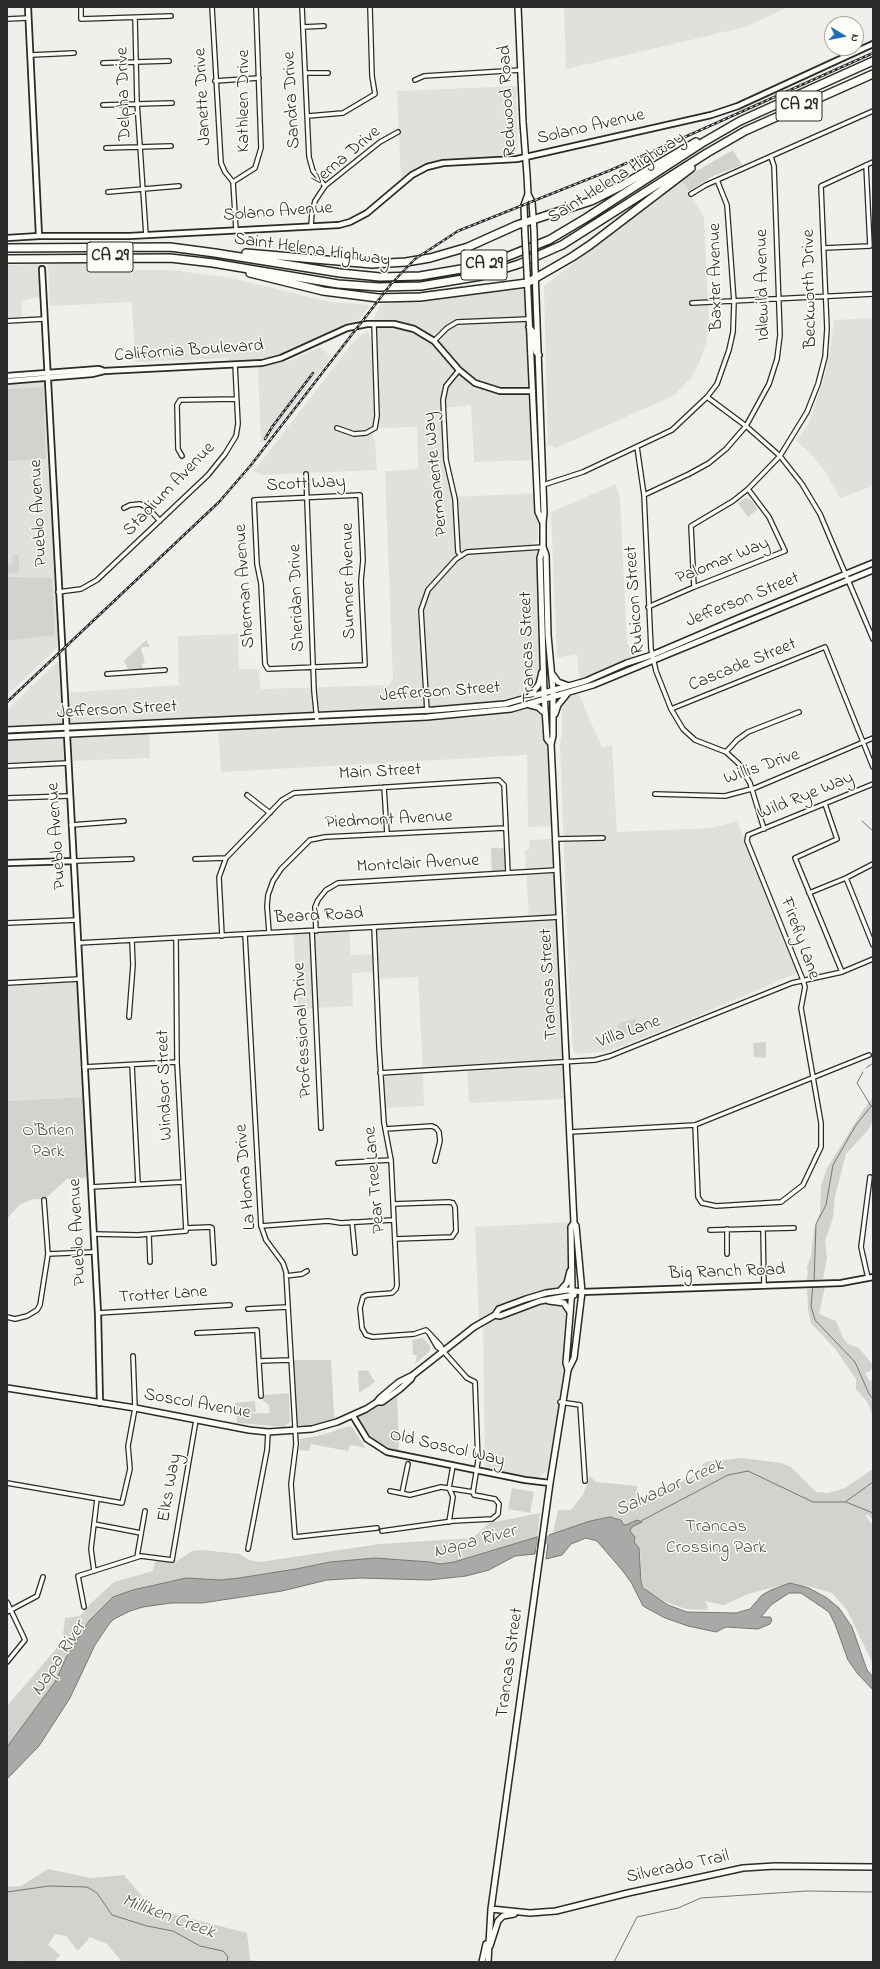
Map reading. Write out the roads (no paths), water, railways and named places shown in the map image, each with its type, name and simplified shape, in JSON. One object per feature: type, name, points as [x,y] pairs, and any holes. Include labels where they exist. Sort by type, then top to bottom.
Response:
[{"type":"highway","name":"Saint Helena Highway","points":[[7,248],[149,246],[192,249],[340,273],[380,277],[420,276],[479,266],[540,244],[570,228],[702,143],[740,121],[873,61]]},
{"type":"highway","name":"Saint Helena Highway","points":[[7,259],[149,257],[213,263],[338,284],[379,287],[428,286],[481,276],[519,264],[562,244],[726,142],[767,121],[873,74]]},
{"type":"highway","points":[[192,249],[354,263],[406,262],[430,258],[468,247],[525,222],[573,208],[606,194],[712,133],[740,121]]},
{"type":"highway","points":[[213,263],[323,291],[378,298],[420,297],[527,283],[536,279],[590,245],[726,142]]},
{"type":"main road","name":"Redwood Road","points":[[518,7],[528,194],[524,205],[527,283]]},
{"type":"main road","name":"Redwood Road","points":[[528,194],[532,202],[536,279]]},
{"type":"main road","name":"Trancas Street","points":[[536,279],[541,390],[544,513],[543,547],[540,558],[544,693],[547,740],[552,744]]},
{"type":"main road","name":"Trancas Street","points":[[527,283],[538,512],[543,522]]},
{"type":"main road","points":[[529,328],[533,332],[536,352],[539,355]]},
{"type":"main road","points":[[533,391],[541,390]]},
{"type":"main road","points":[[536,464],[539,468],[543,485]]},
{"type":"main road","name":"Trancas Street","points":[[488,1960],[491,1909],[561,1402],[568,1370],[574,1358],[582,1292],[576,1226],[574,1223],[552,744],[553,690],[548,635],[546,555],[543,547]]},
{"type":"main road","name":"Jefferson Street","points":[[7,730],[317,718],[427,717],[486,713],[529,705],[567,694],[873,563]]},
{"type":"main road","name":"Jefferson Street","points":[[7,737],[66,735],[491,706],[570,686],[653,658],[849,581],[873,570]]},
{"type":"main road","points":[[542,591],[545,608],[548,611]]},
{"type":"main road","points":[[542,613],[545,615],[546,633],[548,635]]},
{"type":"main road","points":[[529,697],[539,684],[544,665]]},
{"type":"main road","points":[[551,671],[557,681],[570,686]]},
{"type":"main road","points":[[553,719],[558,705],[567,694]]},
{"type":"main road","points":[[529,705],[538,707],[545,712]]},
{"type":"main road","name":"Trancas Street","points":[[568,1370],[566,1363],[571,1321],[572,1296],[571,1227],[574,1223]]},
{"type":"main road","points":[[560,1291],[568,1281],[572,1252]]},
{"type":"main road","name":"Soscol Avenue","points":[[7,1388],[100,1402],[268,1432],[295,1432],[323,1426],[353,1416],[377,1402],[382,1402],[400,1389],[411,1379],[413,1374],[478,1324],[495,1315],[500,1309],[527,1299],[560,1291],[572,1290],[582,1292]]},
{"type":"main road","name":"Soscol Avenue","points":[[495,1315],[500,1316],[544,1301],[572,1296],[582,1292]]},
{"type":"main road","points":[[506,1314],[509,1309],[527,1302],[527,1299]]},
{"type":"main road","points":[[544,1301],[562,1302],[570,1311],[571,1321]]},
{"type":"main road","name":"Silverado Trail","points":[[491,1909],[530,1913],[556,1911],[678,1881],[743,1868],[775,1866],[873,1867]]},
{"type":"main road","points":[[488,1960],[496,1926],[500,1918],[506,1914],[530,1913]]},
{"type":"main road","points":[[482,1962],[489,1927]]},
{"type":"street","points":[[28,7],[39,236]]},
{"type":"street","points":[[81,7],[81,19],[171,16]]},
{"type":"street","name":"Janette Drive","points":[[212,7],[221,163],[225,172],[233,182]]},
{"type":"street","name":"Kathleen Drive","points":[[233,182],[255,168],[261,148],[256,7]]},
{"type":"street","name":"Sandra Drive","points":[[302,7],[309,157],[313,171],[325,186]]},
{"type":"street","points":[[308,116],[343,113],[376,94],[372,76],[370,7]]},
{"type":"street","points":[[7,19],[28,18]]},
{"type":"street","name":"Delpha Drive","points":[[135,18],[139,147],[146,235]]},
{"type":"street","points":[[303,27],[324,26]]},
{"type":"street","name":"Solano Avenue","points":[[7,238],[39,236],[146,235],[339,224],[361,217],[412,175],[428,167],[443,163],[503,160],[526,157],[724,111],[873,44]]},
{"type":"street","points":[[31,56],[74,53]]},
{"type":"street","points":[[103,63],[169,61]]},
{"type":"street","points":[[415,80],[424,76],[521,70]]},
{"type":"street","points":[[305,73],[328,73]]},
{"type":"street","points":[[216,81],[259,78]]},
{"type":"street","points":[[103,105],[137,102],[172,103]]},
{"type":"street","points":[[691,194],[717,180],[873,111]]},
{"type":"street","name":"Verna Drive","points":[[311,226],[312,212],[315,201],[325,186],[380,142],[398,132]]},
{"type":"street","points":[[106,148],[171,146]]},
{"type":"street","name":"Idlewild Avenue","points":[[644,496],[689,474],[708,463],[726,449],[746,426],[769,384],[777,359],[780,335],[774,166],[771,157]]},
{"type":"street","name":"Beckworth Drive","points":[[694,587],[691,526],[713,515],[748,490],[780,456],[807,412],[818,384],[825,357],[827,329],[821,186],[873,162]]},
{"type":"street","points":[[824,248],[870,246],[866,165]]},
{"type":"street","name":"Baxter Avenue","points":[[543,485],[569,477],[672,430],[707,397],[717,384],[729,350],[733,332],[734,302],[727,205],[717,180]]},
{"type":"street","points":[[233,182],[236,230]]},
{"type":"street","points":[[108,192],[179,186]]},
{"type":"street","name":"Pueblo Avenue","points":[[42,268],[58,592],[94,1234],[100,1402]]},
{"type":"street","points":[[692,303],[873,294]]},
{"type":"street","points":[[7,321],[44,319]]},
{"type":"street","points":[[434,341],[447,328],[457,322],[529,319]]},
{"type":"street","points":[[337,428],[354,434],[366,433],[375,428],[377,416],[374,324]]},
{"type":"street","name":"California Boulevard","points":[[7,376],[92,374],[104,371],[262,362],[281,358],[347,328],[374,324],[405,326],[423,334],[434,341],[459,370],[471,380],[485,387],[506,392],[533,391]]},
{"type":"street","name":"Stadium Avenue","points":[[58,592],[81,590],[90,586],[208,475],[236,436],[238,424],[235,364]]},
{"type":"street","name":"Permanente Way","points":[[459,370],[446,386],[443,400],[446,460],[455,499],[458,552],[461,556]]},
{"type":"street","name":"California Boulevard","points":[[7,381],[48,375]]},
{"type":"street","points":[[707,397],[746,426],[780,456],[802,484],[820,514],[873,638]]},
{"type":"street","points":[[182,456],[178,449],[177,405],[180,400],[236,399]]},
{"type":"street","name":"Rubicon Street","points":[[637,447],[644,496],[648,607],[653,658],[671,710],[683,729],[695,740],[726,752],[739,764],[752,789],[764,829]]},
{"type":"street","name":"Sheridan Drive","points":[[306,474],[313,667],[317,718]]},
{"type":"street","name":"Palomar Way","points":[[648,607],[785,551],[769,518],[748,490]]},
{"type":"street","name":"Scott Way","points":[[254,500],[360,495]]},
{"type":"street","name":"Sumner Avenue","points":[[313,667],[366,665],[360,495]]},
{"type":"street","name":"Sherman Avenue","points":[[254,500],[257,564],[261,584],[265,664],[268,668],[313,667]]},
{"type":"street","points":[[124,508],[130,505],[140,504],[148,508],[160,521]]},
{"type":"street","points":[[427,717],[421,628],[422,604],[428,590],[461,556],[473,551],[543,547]]},
{"type":"street","points":[[869,628],[873,626]]},
{"type":"street","name":"Cascade Street","points":[[671,710],[825,647],[864,742]]},
{"type":"street","points":[[107,674],[165,670]]},
{"type":"street","points":[[726,752],[737,740],[748,732],[799,712]]},
{"type":"street","name":"Willis Drive","points":[[655,794],[725,796],[752,789],[873,738]]},
{"type":"street","points":[[864,742],[873,766]]},
{"type":"street","points":[[7,766],[68,763]]},
{"type":"street","name":"Main Street","points":[[226,858],[282,800],[294,793],[499,780],[504,785],[508,873]]},
{"type":"street","name":"Wild Rye Way","points":[[748,835],[873,784]]},
{"type":"street","points":[[384,787],[387,834]]},
{"type":"street","points":[[247,795],[270,813]]},
{"type":"street","points":[[7,798],[69,796]]},
{"type":"street","points":[[825,804],[838,839],[795,858],[842,972]]},
{"type":"street","points":[[71,825],[124,821]]},
{"type":"street","name":"Piedmont Avenue","points":[[269,932],[267,906],[269,888],[277,874],[307,843],[315,839],[325,837],[505,828]]},
{"type":"street","name":"Firefly Lane","points":[[695,1125],[698,1197],[702,1203],[716,1206],[781,1202],[803,1185],[821,1147],[821,1123],[802,1008],[804,980],[747,841],[748,835]]},
{"type":"street","points":[[556,839],[603,838]]},
{"type":"street","points":[[195,860],[226,858],[219,877],[222,936]]},
{"type":"street","points":[[7,864],[132,859]]},
{"type":"street","points":[[809,893],[846,878],[873,864]]},
{"type":"street","name":"Montclair Avenue","points":[[314,931],[315,907],[318,900],[326,890],[338,883],[557,870]]},
{"type":"street","points":[[846,878],[873,945]]},
{"type":"street","name":"Beard Road","points":[[78,943],[561,917]]},
{"type":"street","points":[[7,923],[77,920]]},
{"type":"street","name":"Pear Tree Lane","points":[[374,927],[380,1073],[385,1129],[391,1160],[396,1290],[389,1294],[367,1295],[363,1297],[360,1308],[362,1328],[366,1335],[373,1337],[414,1334],[426,1330],[467,1378],[475,1382],[478,1461],[473,1492]]},
{"type":"street","name":"Professional Drive","points":[[314,931],[321,1128]]},
{"type":"street","name":"La Homa Drive","points":[[245,935],[261,1226],[266,1240],[282,1263],[286,1276],[296,1444],[291,1484],[295,1537],[377,1528]]},
{"type":"street","name":"Windsor Street","points":[[176,938],[177,1062],[186,1230]]},
{"type":"street","points":[[129,1017],[133,965],[132,941]]},
{"type":"street","name":"Villa Lane","points":[[380,1073],[595,1060],[610,1056],[804,980],[823,978],[873,960]]},
{"type":"street","points":[[7,983],[79,979]]},
{"type":"street","points":[[570,1132],[695,1125],[869,1055]]},
{"type":"street","points":[[84,1067],[177,1062]]},
{"type":"street","points":[[132,1065],[138,1184]]},
{"type":"street","points":[[385,1129],[432,1126],[436,1128],[439,1132],[440,1139],[435,1161]]},
{"type":"street","points":[[338,1163],[391,1160]]},
{"type":"street","points":[[870,1177],[861,1246],[871,1278]]},
{"type":"street","points":[[91,1187],[183,1182]]},
{"type":"street","points":[[7,1318],[21,1318],[37,1310],[42,1300],[48,1254],[44,1200]]},
{"type":"street","points":[[393,1204],[453,1202],[455,1207],[456,1231],[452,1237],[395,1239]]},
{"type":"street","points":[[261,1226],[328,1221],[352,1222],[393,1220]]},
{"type":"street","points":[[352,1222],[355,1253]]},
{"type":"street","points":[[94,1234],[149,1235],[210,1227],[212,1228],[214,1263]]},
{"type":"street","points":[[710,1230],[794,1228]]},
{"type":"street","points":[[727,1229],[727,1254]]},
{"type":"street","points":[[764,1229],[764,1286]]},
{"type":"street","points":[[149,1235],[150,1262]]},
{"type":"street","points":[[48,1254],[94,1252]]},
{"type":"street","points":[[286,1276],[302,1274],[307,1271]]},
{"type":"street","name":"Big Ranch Road","points":[[582,1292],[840,1283],[871,1278]]},
{"type":"street","name":"Trotter Lane","points":[[98,1313],[230,1305]]},
{"type":"street","points":[[248,1309],[287,1307]]},
{"type":"street","points":[[197,1333],[257,1330],[261,1396]]},
{"type":"street","points":[[7,1483],[122,1503],[130,1469],[128,1446],[135,1408],[133,1356]]},
{"type":"street","points":[[259,1361],[290,1360]]},
{"type":"street","points":[[561,1402],[580,1405],[585,1481]]},
{"type":"street","name":"Old Soscol Way","points":[[353,1416],[363,1434],[382,1450],[394,1454],[477,1471],[550,1484]]},
{"type":"street","name":"Elks Way","points":[[137,1557],[144,1556],[172,1560],[196,1420]]},
{"type":"street","points":[[248,1549],[267,1450],[268,1432]]},
{"type":"street","points":[[402,1493],[408,1464]]},
{"type":"street","points":[[450,1522],[453,1497],[449,1488],[453,1466]]},
{"type":"street","points":[[382,1531],[450,1522],[492,1519],[496,1517],[500,1507],[495,1499],[474,1495],[473,1492],[449,1488],[441,1487],[410,1495],[390,1491]]},
{"type":"street","points":[[94,1570],[91,1549],[97,1499]]},
{"type":"street","points":[[84,1606],[78,1576],[137,1557],[145,1511]]},
{"type":"street","points":[[94,1524],[141,1533]]},
{"type":"street","points":[[9,1611],[37,1596],[43,1577]]},
{"type":"street","points":[[7,1602],[9,1611],[25,1640],[7,1662]]},
{"type":"waterway","points":[[862,821],[873,831]]},
{"type":"waterway","points":[[866,1068],[873,1063]]},
{"type":"waterway","points":[[863,1072],[857,1083],[871,1106]]},
{"type":"waterway","name":"Salvador Creek","points":[[814,1282],[816,1224],[826,1205],[833,1165],[856,1125],[873,1104]]},
{"type":"waterway","name":"Salvador Creek","points":[[813,1285],[811,1306],[815,1320],[855,1362],[869,1394],[873,1399]]},
{"type":"waterway","name":"Salvador Creek","points":[[641,1521],[728,1475],[748,1471],[813,1502],[845,1502],[873,1482]]},
{"type":"waterway","points":[[846,1502],[873,1513]]},
{"type":"waterway","name":"Napa River","points":[[528,1546],[557,1537]]},
{"type":"waterway","name":"Milliken Creek","points":[[7,1892],[49,1886],[87,1887],[97,1893],[112,1915],[147,1926],[173,1931],[200,1946],[223,1951],[228,1957],[227,1962]]},
{"type":"waterway","points":[[614,1962],[637,1917],[678,1908],[701,1898],[807,1891],[873,1892]]},
{"type":"railway","points":[[7,702],[219,502],[251,465],[391,284],[415,259],[458,231],[611,170],[873,53]]},
{"type":"railway","points":[[265,439],[272,427],[313,373]]},
{"type":"park label","name":"O'Brien Park","points":[[48,1142]]},
{"type":"park label","name":"Trancas Crossing Park","points":[[716,1538]]}]
